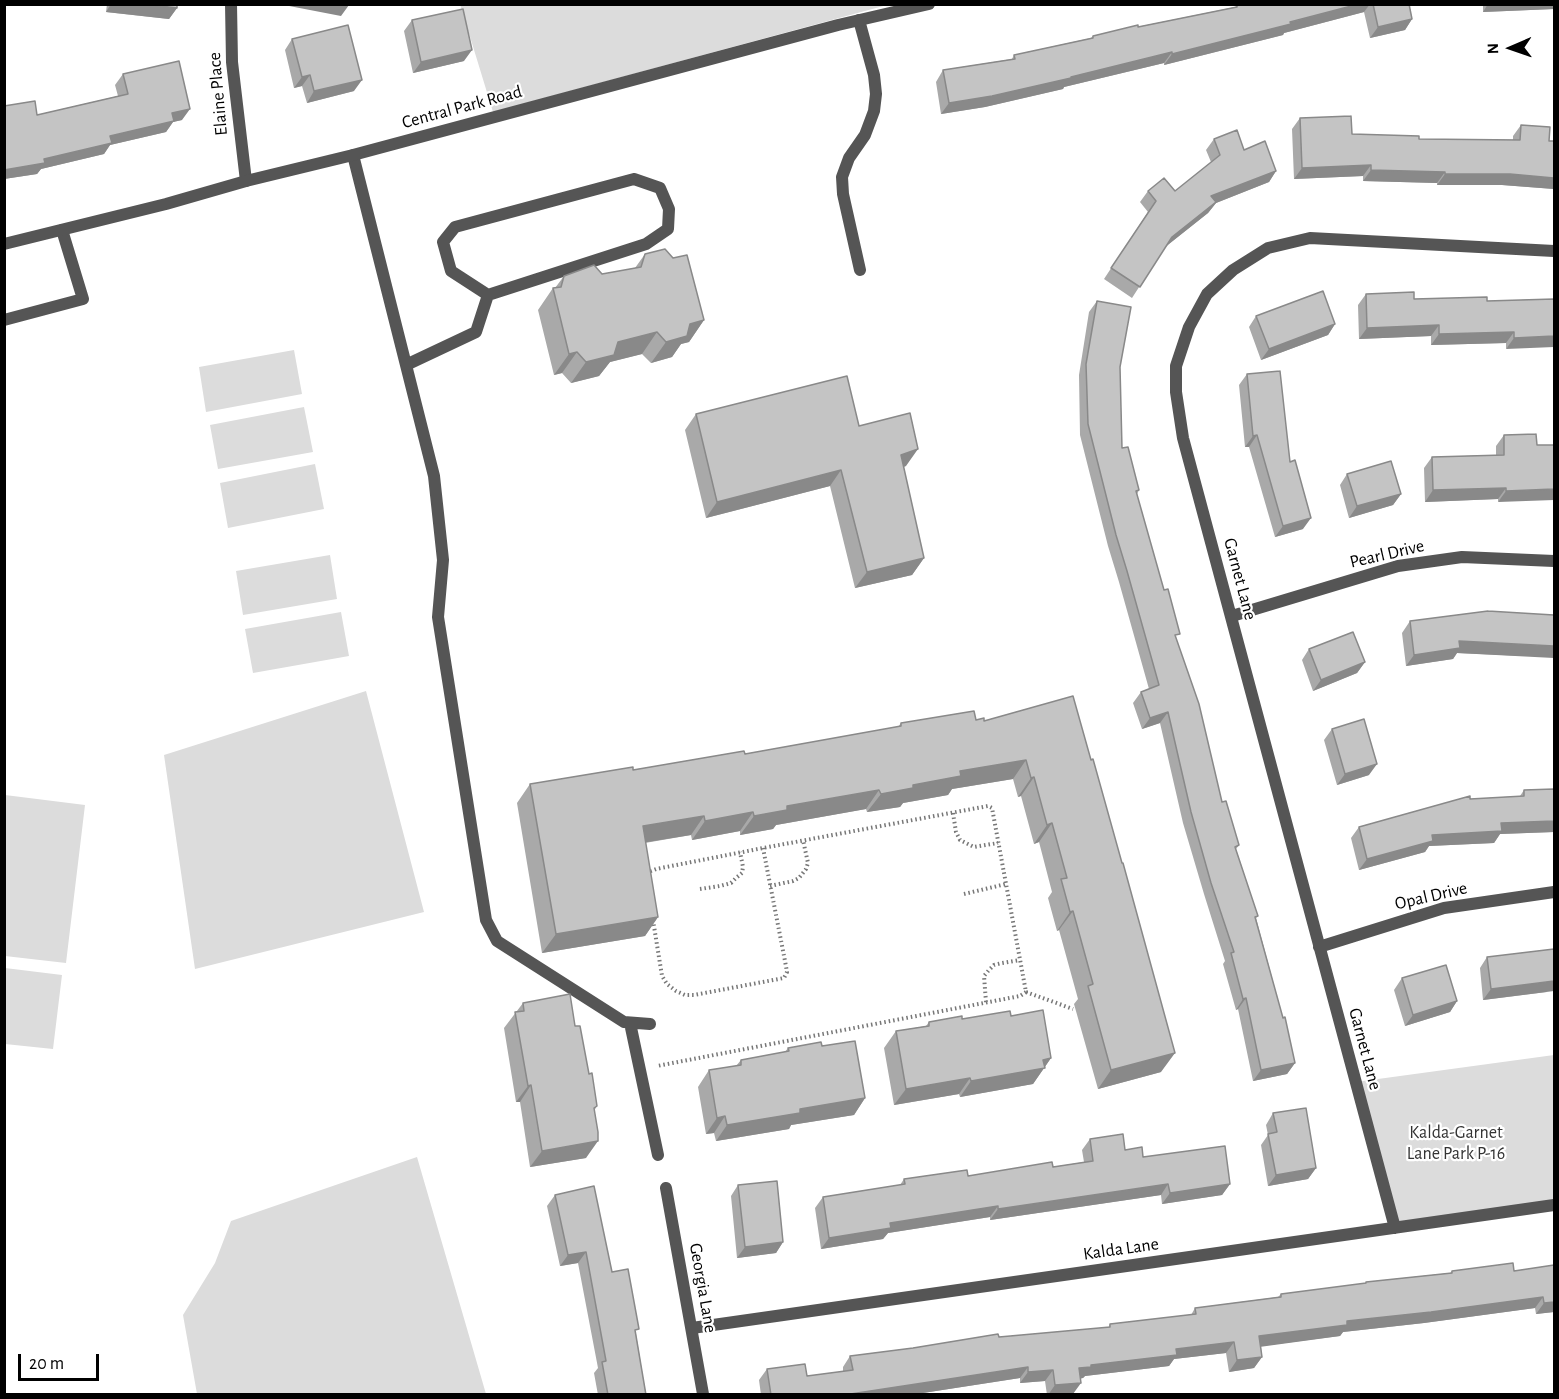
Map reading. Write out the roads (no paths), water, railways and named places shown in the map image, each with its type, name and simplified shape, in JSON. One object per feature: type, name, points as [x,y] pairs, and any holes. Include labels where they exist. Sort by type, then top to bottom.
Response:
[{"type":"street","name":"Elaine Place","points":[[231,4],[231,62],[246,180]]},
{"type":"street","name":"Central Park Road","points":[[4,244],[166,204],[246,180],[353,155],[859,20],[929,4]]},
{"type":"street","points":[[859,20],[874,75],[876,94],[874,111],[865,135],[849,158],[842,177],[843,195],[860,270]]},
{"type":"street","points":[[353,155],[434,476],[443,560],[438,617],[486,920],[497,941],[624,1022],[650,1024]]},
{"type":"street","points":[[634,178],[660,188],[669,209],[668,229],[646,244],[488,295],[451,271],[443,242],[455,227],[634,178]]},
{"type":"street","points":[[4,320],[83,299],[62,230]]},
{"type":"street","name":"Garnet Lane","points":[[1395,1228],[1183,438],[1176,392],[1176,366],[1189,327],[1207,294],[1233,270],[1268,248],[1310,238],[1554,251]]},
{"type":"street","points":[[406,365],[476,332],[488,295]]},
{"type":"street","name":"Pearl Drive","points":[[1232,616],[1398,566],[1462,557],[1554,561]]},
{"type":"street","name":"Opal Drive","points":[[1319,947],[1444,908],[1554,892]]},
{"type":"street","points":[[630,1023],[658,1155]]},
{"type":"street","name":"Georgia Lane","points":[[666,1188],[703,1395]]},
{"type":"street","name":"Kalda Lane","points":[[692,1328],[1554,1205]]},
{"type":"park label","name":"Kalda-Garnet Lane Park P-16","points":[[1456,1143]]}]
